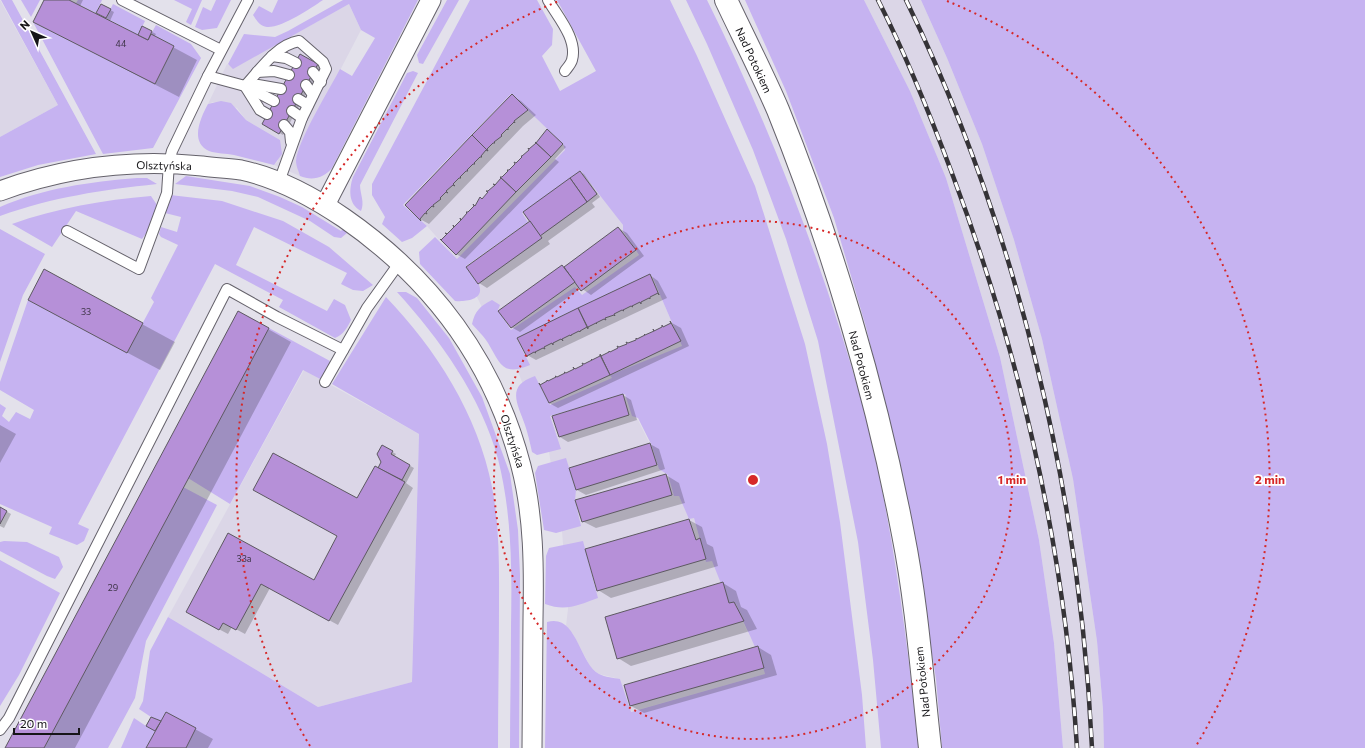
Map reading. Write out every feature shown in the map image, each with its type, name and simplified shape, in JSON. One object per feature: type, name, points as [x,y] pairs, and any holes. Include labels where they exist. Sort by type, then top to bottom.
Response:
[{"type":"main road","name":"Nad Potokiem","points":[[726,0],[777,110],[821,228],[854,334],[879,428],[904,534],[913,593],[930,748]]},
{"type":"street","points":[[325,205],[432,0]]},
{"type":"street","name":"Olsztyńska","points":[[0,191],[57,173],[83,168],[169,163],[240,170],[279,182],[298,190],[325,205],[361,230],[400,262],[429,291],[454,322],[476,355],[505,415],[522,467],[529,505],[534,581],[532,748]]},
{"type":"lane","points":[[122,0],[221,50]]},
{"type":"lane","points":[[67,231],[139,269],[167,193],[169,163],[179,136],[221,50],[248,0]]},
{"type":"lane","points":[[548,0],[567,32],[572,47],[572,60],[565,71]]},
{"type":"lane","points":[[245,86],[272,56],[292,42],[299,41],[322,62],[326,69],[321,82],[308,104],[302,118],[279,182]]},
{"type":"lane","points":[[272,56],[286,58],[296,63]]},
{"type":"lane","points":[[257,72],[274,70],[289,75]]},
{"type":"lane","points":[[313,72],[321,82]]},
{"type":"lane","points":[[208,76],[245,86],[274,101]]},
{"type":"lane","points":[[245,86],[258,85],[281,89]]},
{"type":"lane","points":[[306,85],[313,95]]},
{"type":"lane","points":[[245,86],[260,110],[267,114]]},
{"type":"lane","points":[[298,99],[308,104]]},
{"type":"lane","points":[[292,111],[302,118]]},
{"type":"lane","points":[[284,124],[290,132],[292,144]]},
{"type":"lane","points":[[325,382],[367,308],[400,262]]},
{"type":"lane","points":[[0,730],[9,718],[37,664],[227,289],[277,317],[343,350]]},
{"type":"shaded area","points":[[0,0],[58,105],[0,137]]},
{"type":"shaded area","points":[[1,0],[12,0],[96,154],[38,165],[0,177],[0,137],[58,105]]},
{"type":"shaded area","points":[[21,0],[40,0],[31,17]]},
{"type":"shaded area","points":[[78,0],[102,0],[96,13],[76,3]]},
{"type":"shaded area","points":[[174,0],[202,0],[191,25],[186,22],[192,9]]},
{"type":"shaded area","points":[[216,0],[231,0],[217,28],[202,30],[195,27],[203,7],[211,11]]},
{"type":"shaded area","points":[[278,0],[323,0],[296,17],[280,24],[267,27],[257,21],[253,15],[259,6],[272,13]]},
{"type":"shaded area","points":[[343,0],[418,0],[332,168],[318,178],[304,178],[300,176],[297,167],[296,161],[298,152],[322,101],[340,69],[352,76],[375,38],[361,30],[349,4],[233,69],[228,64],[244,34],[275,37]]},
{"type":"shaded area","points":[[447,0],[459,0],[423,64],[419,63],[417,55]]},
{"type":"shaded area","points":[[470,0],[537,0],[553,29],[552,45],[542,56],[560,91],[596,71],[557,0],[670,0],[697,56],[755,186],[805,344],[827,444],[840,522],[862,695],[866,748],[545,748],[547,622],[557,621],[565,625],[577,640],[592,668],[599,674],[620,679],[631,712],[765,674],[759,656],[736,604],[730,606],[712,561],[706,562],[694,518],[689,519],[679,496],[674,496],[668,475],[659,469],[651,444],[638,418],[632,416],[625,394],[550,416],[561,449],[537,455],[532,452],[526,428],[517,403],[517,390],[520,385],[526,380],[535,376],[550,405],[612,378],[610,375],[682,346],[652,276],[517,339],[530,365],[521,368],[508,369],[503,366],[486,340],[472,324],[479,309],[484,304],[492,300],[500,305],[498,310],[511,330],[575,287],[582,295],[639,255],[623,231],[623,225],[581,171],[522,213],[528,222],[466,266],[478,282],[480,290],[477,297],[464,301],[455,301],[420,264],[419,252],[435,237],[457,259],[565,150],[563,144],[511,94],[403,205],[427,226],[412,238],[402,242],[382,224],[385,217],[372,195],[372,184]]},
{"type":"shaded area","points":[[686,0],[707,0],[774,147],[831,300],[862,403],[882,488],[897,575],[919,748],[881,748],[873,660],[858,542],[818,341],[786,239],[753,150],[707,44]]},
{"type":"shaded area","points":[[745,0],[864,0],[910,91],[946,178],[1000,357],[1039,540],[1054,643],[1063,748],[942,748],[936,679],[907,497],[866,327],[834,218],[786,91]]},
{"type":"shaded area","points":[[864,0],[921,0],[947,58],[982,144],[1014,240],[1042,339],[1073,479],[1097,641],[1103,709],[1104,748],[1063,748],[1054,643],[1039,540],[1000,357],[946,178],[910,91]]},
{"type":"shaded area","points":[[921,0],[1365,0],[1365,748],[1104,748],[1103,709],[1097,641],[1073,479],[1042,339],[1014,240],[982,144],[947,58]]},
{"type":"shaded area","points":[[113,4],[145,21],[138,35],[106,18]]},
{"type":"shaded area","points":[[349,4],[361,30],[298,151],[296,162],[300,176],[274,165],[278,161],[280,140],[246,120],[237,108],[213,102],[208,104],[227,64],[233,68]]},
{"type":"shaded area","points":[[33,22],[155,84],[174,46],[151,34],[156,25],[191,44],[201,58],[153,148],[103,154]]},
{"type":"shaded area","points":[[413,71],[418,73],[360,185],[362,201],[361,211],[354,204],[351,196],[350,191],[353,177],[407,73]]},
{"type":"shaded area","points":[[512,94],[563,144],[623,225],[623,231],[652,276],[682,346],[625,394],[651,446],[659,469],[668,475],[674,496],[679,496],[689,518],[694,518],[706,562],[712,560],[730,605],[736,604],[745,627],[758,651],[765,674],[630,712],[620,679],[599,674],[591,668],[573,634],[566,626],[568,609],[562,531],[549,452],[517,369],[494,332],[477,297],[480,290],[456,259],[427,226],[403,205]]},
{"type":"shaded area","points":[[221,101],[231,103],[246,120],[280,140],[282,154],[274,165],[234,155],[212,152],[203,147],[199,142],[198,136],[198,129],[202,116],[208,104]]},
{"type":"shaded area","points":[[186,176],[250,186],[302,207],[341,231],[343,229],[347,233],[341,238],[334,237],[310,221],[258,197],[232,191],[175,184]]},
{"type":"shaded area","points":[[147,178],[157,184],[58,199],[0,216],[0,207],[33,195],[84,184]]},
{"type":"shaded area","points":[[170,195],[222,201],[283,221],[329,247],[373,285],[363,291],[353,290],[341,284],[347,273],[254,227],[236,265],[327,311],[334,299],[345,305],[351,320],[348,326],[343,333],[335,338],[279,307],[283,300],[215,264],[78,524],[89,529],[84,541],[77,545],[49,534],[52,527],[0,504],[0,404],[6,408],[2,416],[9,422],[16,412],[30,419],[34,410],[0,390],[0,382],[28,300],[127,352],[154,302],[151,298],[178,245],[161,237],[159,234],[161,227],[177,232],[181,217],[165,213]]},
{"type":"shaded area","points":[[151,196],[157,205],[147,232],[142,239],[76,211],[52,247],[12,224],[63,209],[115,200]]},
{"type":"shaded area","points":[[0,229],[45,254],[23,295],[0,362]]},
{"type":"shaded area","points":[[397,292],[406,292],[417,298],[449,338],[482,397],[510,474],[518,530],[520,575],[519,748],[510,748],[511,563],[509,521],[503,480],[498,459],[491,436],[470,391],[443,349]]},
{"type":"shaded area","points":[[386,297],[422,338],[452,384],[477,434],[492,487],[495,502],[499,578],[498,748],[121,748],[134,718],[146,726],[151,717],[139,709],[143,701],[150,651],[168,617],[318,707],[412,682],[419,434],[332,384]]},
{"type":"shaded area","points":[[269,328],[330,361],[322,380],[303,370],[230,504],[188,478]]},
{"type":"shaded area","points":[[304,370],[419,434],[412,682],[318,707],[168,617]]},
{"type":"shaded area","points":[[566,458],[576,490],[575,500],[581,526],[556,533],[544,530],[535,473],[538,466]]},
{"type":"shaded area","points":[[183,487],[217,505],[146,641],[135,698],[108,748],[44,748]]},
{"type":"shaded area","points":[[583,541],[598,598],[572,607],[559,607],[545,604],[546,556],[549,548]]},
{"type":"shaded area","points":[[0,542],[27,542],[59,557],[63,567],[55,579],[47,576],[0,551]]},
{"type":"shaded area","points":[[0,560],[60,593],[19,675],[0,706]]},
{"type":"building","points":[[44,0],[69,0],[148,40],[151,34],[174,46],[155,84],[33,22]]},
{"type":"building","points":[[101,4],[111,9],[106,18],[96,13]]},
{"type":"building","points":[[142,26],[152,31],[148,40],[138,35]]},
{"type":"building","points":[[300,54],[318,64],[279,134],[262,124]]},
{"type":"building","points":[[512,94],[528,110],[514,121],[515,123],[514,122],[508,130],[507,129],[501,135],[502,136],[494,142],[495,143],[487,149],[488,151],[472,135]]},
{"type":"building","points":[[547,129],[563,144],[551,157],[536,143]]},
{"type":"building","points":[[472,135],[488,151],[486,150],[481,156],[482,157],[480,157],[474,163],[475,164],[467,170],[468,171],[460,177],[461,178],[453,184],[455,186],[453,185],[446,191],[448,193],[446,192],[440,198],[441,199],[433,205],[434,207],[432,206],[426,212],[427,214],[425,213],[420,219],[421,221],[405,205]]},
{"type":"building","points":[[535,142],[551,157],[516,192],[500,177],[502,177],[508,171],[507,170],[515,164],[514,162],[516,163],[522,157],[521,156],[529,150],[528,148],[529,149],[536,143]]},
{"type":"building","points":[[580,171],[597,194],[587,202],[570,178]]},
{"type":"building","points":[[500,177],[516,192],[456,255],[441,240],[461,220],[467,213],[466,212],[474,206],[473,204],[475,206],[480,197],[482,199],[488,192],[486,191],[495,185],[501,178]]},
{"type":"building","points":[[570,178],[587,202],[540,236],[523,212]]},
{"type":"building","points":[[530,221],[542,238],[478,284],[466,267]]},
{"type":"building","points":[[618,227],[636,250],[581,291],[564,267]]},
{"type":"building","points":[[562,265],[575,282],[511,328],[498,311]]},
{"type":"building","points":[[44,269],[143,323],[127,353],[28,300]]},
{"type":"building","points":[[650,274],[659,295],[658,293],[650,297],[650,299],[649,298],[641,302],[641,304],[640,302],[632,306],[633,307],[631,306],[623,310],[624,311],[622,310],[614,314],[615,316],[605,318],[606,320],[604,319],[588,327],[578,308]]},
{"type":"building","points":[[578,308],[588,329],[587,327],[580,332],[579,331],[562,339],[563,341],[561,339],[553,343],[553,345],[552,343],[544,347],[545,349],[543,348],[535,352],[536,353],[534,352],[527,357],[517,338]]},
{"type":"building","points":[[238,311],[269,328],[44,748],[5,748]]},
{"type":"building","points":[[670,321],[681,341],[610,375],[600,354],[601,356],[618,348],[617,346],[619,347],[627,344],[626,342],[628,343],[636,340],[636,338],[637,339],[662,327],[662,325],[663,327],[671,323]]},
{"type":"building","points":[[600,355],[610,375],[549,403],[540,385],[547,380],[548,381],[556,377],[555,376],[557,377],[565,373],[564,372],[566,373],[574,369],[573,367],[575,369],[583,365],[582,363],[584,364]]},
{"type":"building","points":[[623,394],[629,415],[559,437],[552,416]]},
{"type":"building","points":[[650,443],[657,465],[576,490],[569,468]]},
{"type":"building","points":[[382,445],[393,451],[391,454],[410,465],[402,480],[378,468],[381,462],[377,454]]},
{"type":"building","points":[[273,453],[357,498],[375,466],[405,482],[329,621],[261,584],[236,630],[223,623],[219,630],[186,612],[228,533],[314,580],[337,536],[253,490]]},
{"type":"building","points":[[666,474],[672,495],[582,522],[575,500]]},
{"type":"building","points":[[0,507],[7,511],[0,524]]},
{"type":"building","points":[[689,519],[696,540],[700,538],[706,559],[597,591],[585,549]]},
{"type":"building","points":[[723,582],[729,603],[734,602],[744,621],[617,659],[605,617]]},
{"type":"building","points":[[758,646],[764,668],[630,706],[624,685]]},
{"type":"building","points":[[166,712],[196,728],[186,748],[146,748]]},
{"type":"building","points":[[151,717],[161,721],[155,731],[146,726]]},
{"type":"railway","points":[[878,0],[918,87],[953,176],[978,245],[1000,315],[1019,386],[1051,529],[1071,675],[1077,748]]},
{"type":"railway","points":[[906,0],[946,88],[981,178],[1011,271],[1036,365],[1057,460],[1074,556],[1085,652],[1092,748]]}]
